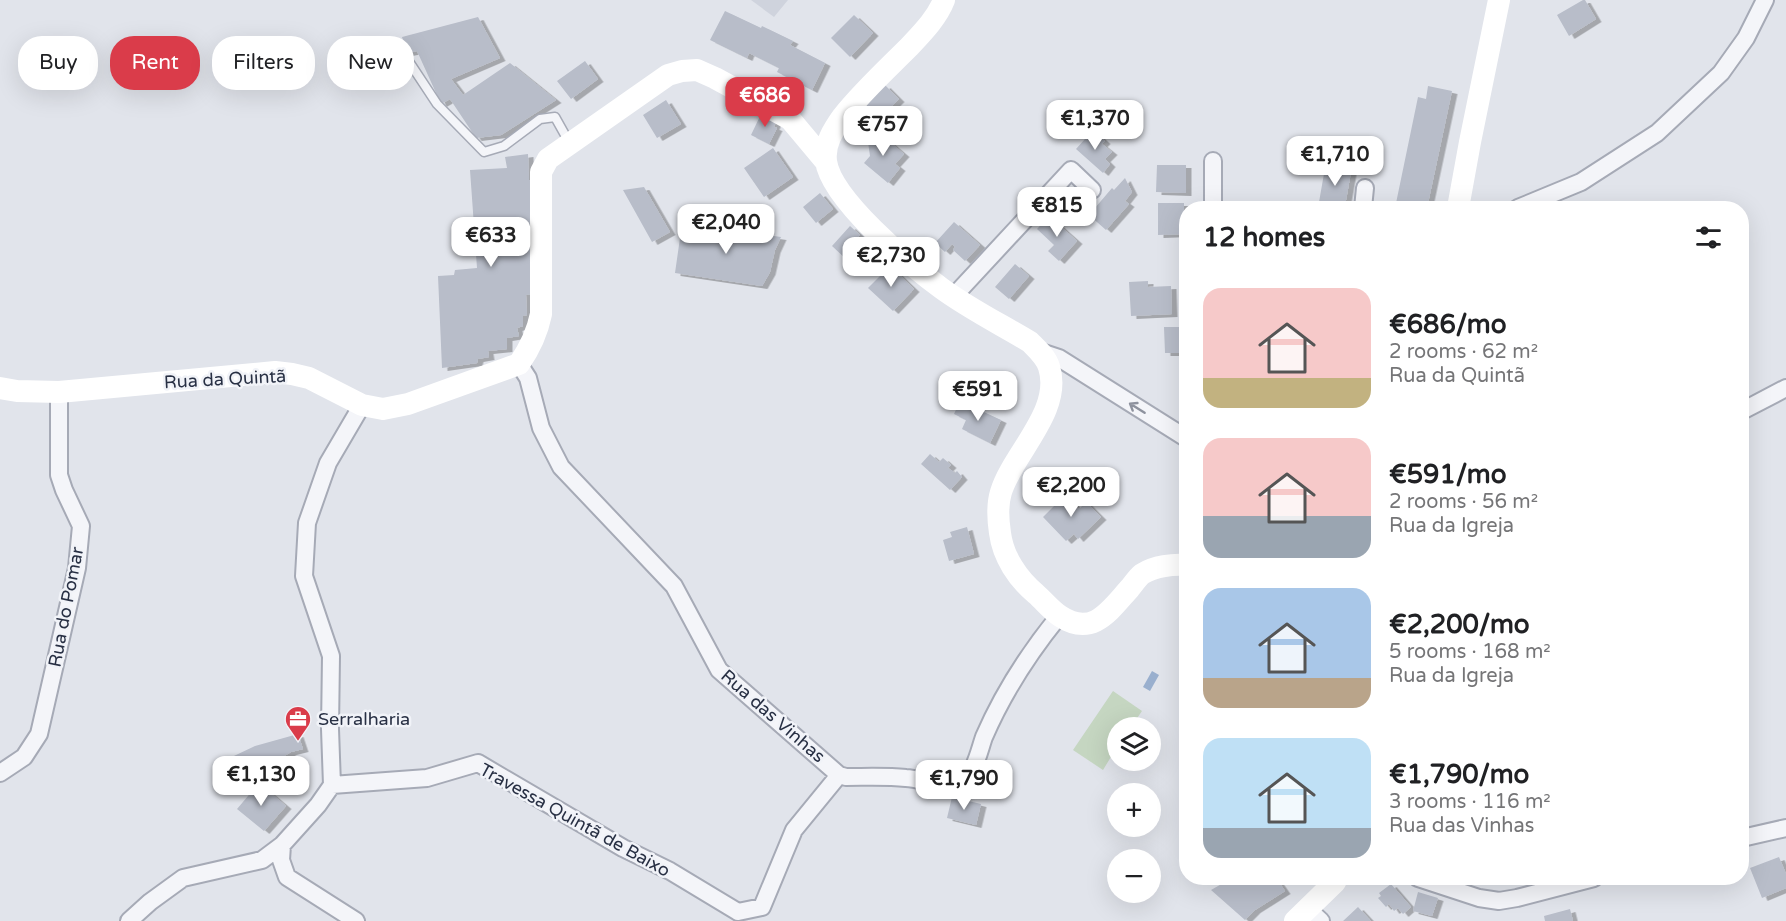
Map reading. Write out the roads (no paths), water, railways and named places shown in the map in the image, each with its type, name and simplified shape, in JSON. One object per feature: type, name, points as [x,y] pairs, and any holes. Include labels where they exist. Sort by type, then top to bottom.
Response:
[{"type":"main road","points":[[944,0],[940,11],[921,34],[836,125],[829,137],[826,150],[826,162],[830,176],[857,212],[916,268],[954,296],[1030,342],[1041,352],[1049,366],[1052,381],[1049,399],[1034,432],[1007,476],[1000,493],[1000,536],[1005,553],[1023,583],[1059,616],[1073,623],[1089,625],[1107,614],[1142,574],[1162,566],[1179,566]]},
{"type":"main road","points":[[1459,201],[1499,0]]},
{"type":"main road","points":[[519,364],[537,334],[541,314],[541,172],[548,159],[569,143],[668,75],[696,70],[790,119],[836,125]]},
{"type":"main road","points":[[790,119],[826,162]]},
{"type":"main road","name":"Rua da Quintã","points":[[0,387],[17,391],[59,392],[275,372],[309,378],[362,405],[383,409],[408,405],[519,364]]},
{"type":"main road","points":[[1308,917],[1333,885]]},
{"type":"street","points":[[1535,201],[1581,182],[1657,133],[1721,73],[1746,38],[1765,0]]},
{"type":"street","points":[[1213,161],[1213,201]]},
{"type":"street","points":[[954,296],[1071,170],[1092,190]]},
{"type":"street","points":[[1364,201],[1365,188]]},
{"type":"street","points":[[1041,352],[1059,358],[1179,434]]},
{"type":"street","name":"Rua das Vinhas","points":[[519,364],[528,378],[541,428],[561,467],[674,586],[719,670],[840,775],[909,778],[946,784],[961,782],[970,774],[1005,692],[1059,616]]},
{"type":"street","points":[[1749,407],[1786,388]]},
{"type":"street","name":"Rua do Pomar","points":[[0,773],[24,757],[39,734],[77,568],[81,526],[59,475],[59,392]]},
{"type":"street","points":[[129,921],[150,902],[183,879],[262,860],[282,845],[318,805],[332,785],[331,656],[304,576],[308,523],[328,463],[362,405]]},
{"type":"street","name":"Travessa Quintã de Baixo","points":[[332,785],[427,778],[478,763],[623,848],[670,871],[736,917]]},
{"type":"street","points":[[736,917],[762,908],[794,830],[840,775]]},
{"type":"street","points":[[1749,836],[1786,828]]},
{"type":"street","points":[[282,845],[281,860],[287,877]]},
{"type":"street","points":[[262,860],[356,921]]},
{"type":"street","points":[[1439,885],[1479,898],[1499,901],[1567,885]]},
{"type":"lane","points":[[414,69],[437,104],[484,152],[504,146],[540,119],[555,117],[569,143]]},
{"type":"water","points":[[1152,671],[1159,675],[1150,691],[1143,687]]},
{"type":"place","name":"Serralharia","points":[[298,742]]}]
